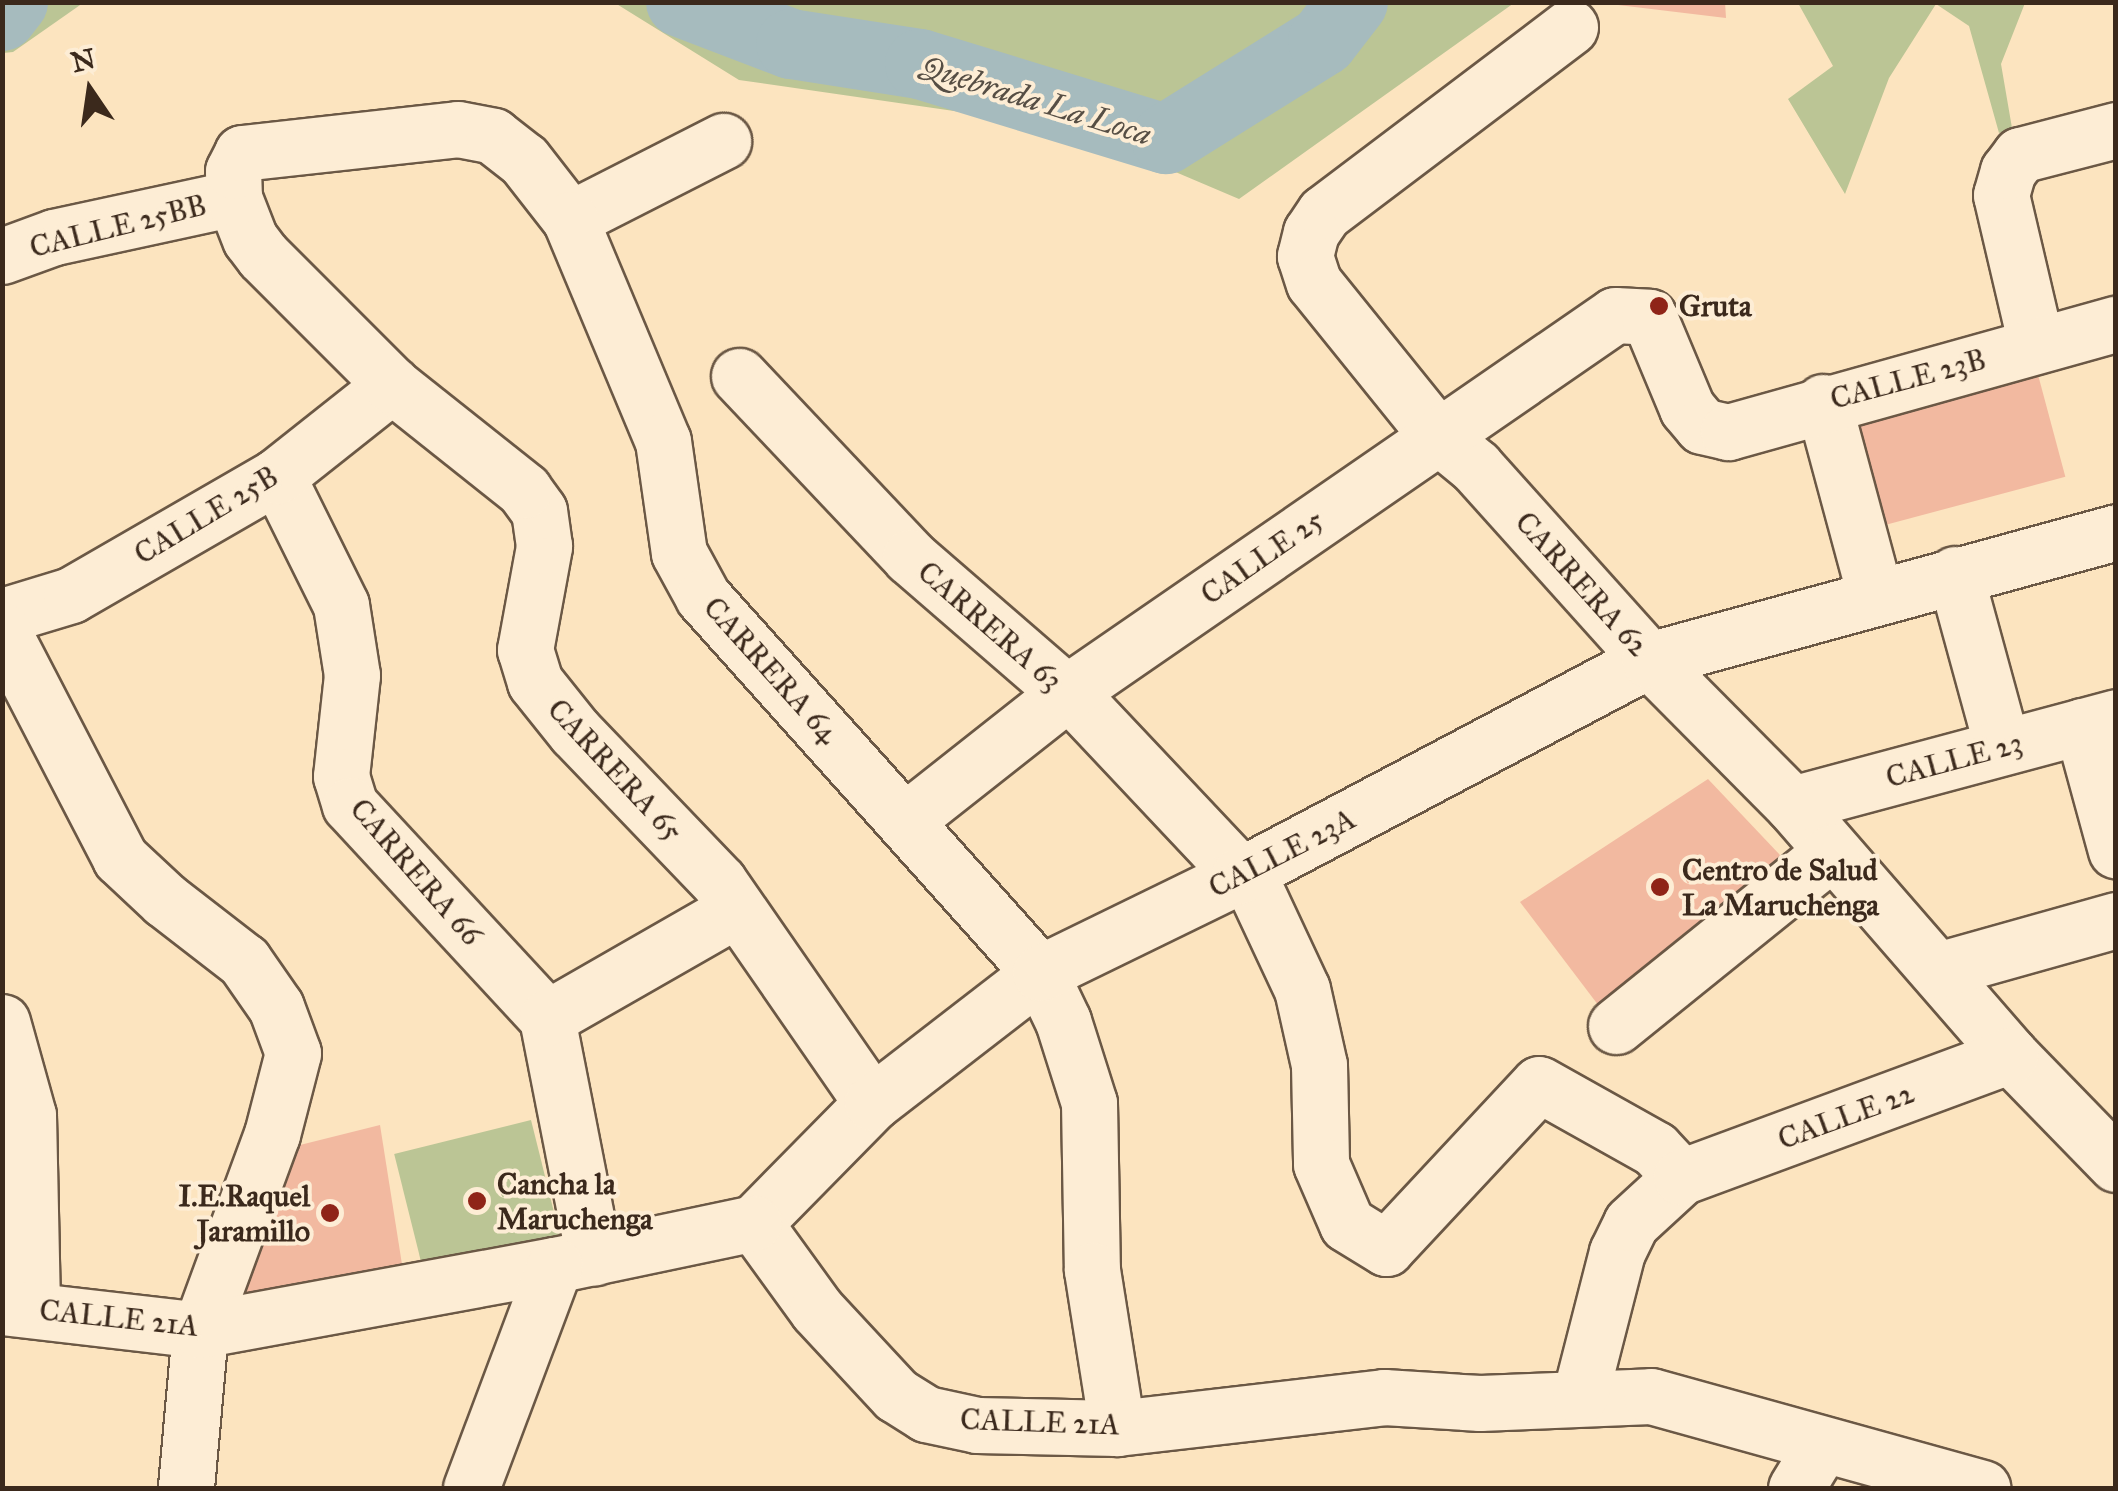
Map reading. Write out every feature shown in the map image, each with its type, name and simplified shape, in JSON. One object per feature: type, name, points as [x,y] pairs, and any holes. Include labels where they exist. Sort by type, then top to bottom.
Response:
[{"type":"street","name":"CARRERA 62","points":[[1570,26],[1324,213],[1310,232],[1305,256],[1314,283],[1436,434],[1476,468],[1649,660],[1792,804],[2010,1055],[2116,1164]]},
{"type":"street","name":"CARRERA 64","points":[[238,176],[458,129],[494,136],[524,160],[570,219],[663,441],[679,552],[702,597],[1040,973],[1063,1021],[1089,1103],[1092,1270],[1118,1428]]},
{"type":"street","points":[[2036,344],[2000,194],[2008,171],[2020,155],[2116,130]]},
{"type":"street","points":[[570,219],[723,141]]},
{"type":"street","name":"CALLE 25BB","points":[[2,256],[238,176]]},
{"type":"street","name":"CARRERA 65","points":[[238,176],[250,239],[263,256],[392,385],[524,490],[540,511],[544,546],[525,650],[535,682],[575,732],[718,882],[872,1103]]},
{"type":"street","name":"CALLE 25","points":[[906,820],[1068,692],[1436,434],[1615,315],[1630,313],[1650,318],[1687,408],[1702,426]]},
{"type":"street","name":"CALLE 23B","points":[[1702,426],[1728,432],[1824,402],[2116,324]]},
{"type":"street","name":"CARRERA 63","points":[[739,376],[910,557],[1068,692],[1256,891],[1302,990],[1320,1064],[1321,1164],[1347,1224],[1386,1248],[1539,1084],[1655,1149],[1681,1176]]},
{"type":"street","name":"CALLE 25B","points":[[2,616],[71,595],[277,476],[392,385]]},
{"type":"street","points":[[1824,402],[1875,595]]},
{"type":"street","name":"CARRERA 66","points":[[277,476],[341,605],[352,675],[342,776],[350,805],[546,1018]]},
{"type":"street","name":"CALLE 23A","points":[[754,1222],[872,1103],[1040,973],[1240,876],[1649,660],[2116,532]]},
{"type":"street","points":[[1955,574],[2002,746]]},
{"type":"street","points":[[2,630],[120,858],[165,900],[244,961],[276,1007],[293,1053],[272,1134],[200,1330],[186,1488]]},
{"type":"street","points":[[2099,721],[2116,850]]},
{"type":"street","name":"CALLE 23","points":[[1792,804],[2099,721]]},
{"type":"street","points":[[1616,1026],[1832,852]]},
{"type":"street","points":[[471,1488],[575,1261],[546,1018],[737,909]]},
{"type":"street","points":[[1938,970],[2116,920]]},
{"type":"street","points":[[2,1022],[15,1114],[17,1308]]},
{"type":"street","name":"CALLE 22","points":[[1681,1176],[2010,1055]]},
{"type":"street","points":[[1580,1396],[1617,1252],[1631,1223],[1681,1176]]},
{"type":"street","name":"CALLE 21A","points":[[17,1308],[200,1330],[575,1261],[754,1222],[842,1337],[896,1394],[926,1414],[977,1425],[1118,1428],[1384,1397],[1480,1403],[1651,1396],[1809,1468],[1982,1488]]},
{"type":"green space","points":[[2,3],[83,3],[13,52],[3,53]]},
{"type":"green space","points":[[615,3],[1514,3],[1239,199],[1072,128],[739,80]]},
{"type":"green space","points":[[1798,3],[2025,3],[2001,64],[2012,128],[1999,133],[1969,26],[1936,4],[1889,78],[1845,194],[1788,99],[1833,66]]},
{"type":"green space","name":"Cancha la Maruchenga","points":[[531,1120],[564,1251],[427,1285],[394,1154]]},
{"type":"building","points":[[1725,2],[1726,18],[1618,5]]},
{"type":"building","points":[[2033,356],[2065,477],[1867,530],[1835,409]]},
{"type":"building","name":"Centro de Salud La Maruchenga","points":[[1708,779],[1796,872],[1608,1018],[1520,902]]},
{"type":"building","name":"I.E.Raquel Jaramillo","points":[[380,1125],[404,1277],[243,1298],[284,1149]]},
{"type":"waterway","name":"Quebrada La Loca","points":[[2,16],[13,2]]},
{"type":"waterway","name":"Quebrada La Loca","points":[[681,2],[791,44],[920,64],[1166,139],[1323,41],[1353,2]]},
{"type":"place","name":"Gruta","points":[[1659,306]]},
{"type":"place","name":"Centro de Salud La Maruchenga","points":[[1660,887]]},
{"type":"place","name":"Cancha la Maruchenga","points":[[477,1201]]},
{"type":"place","name":"I.E.Raquel Jaramillo","points":[[330,1213]]}]
